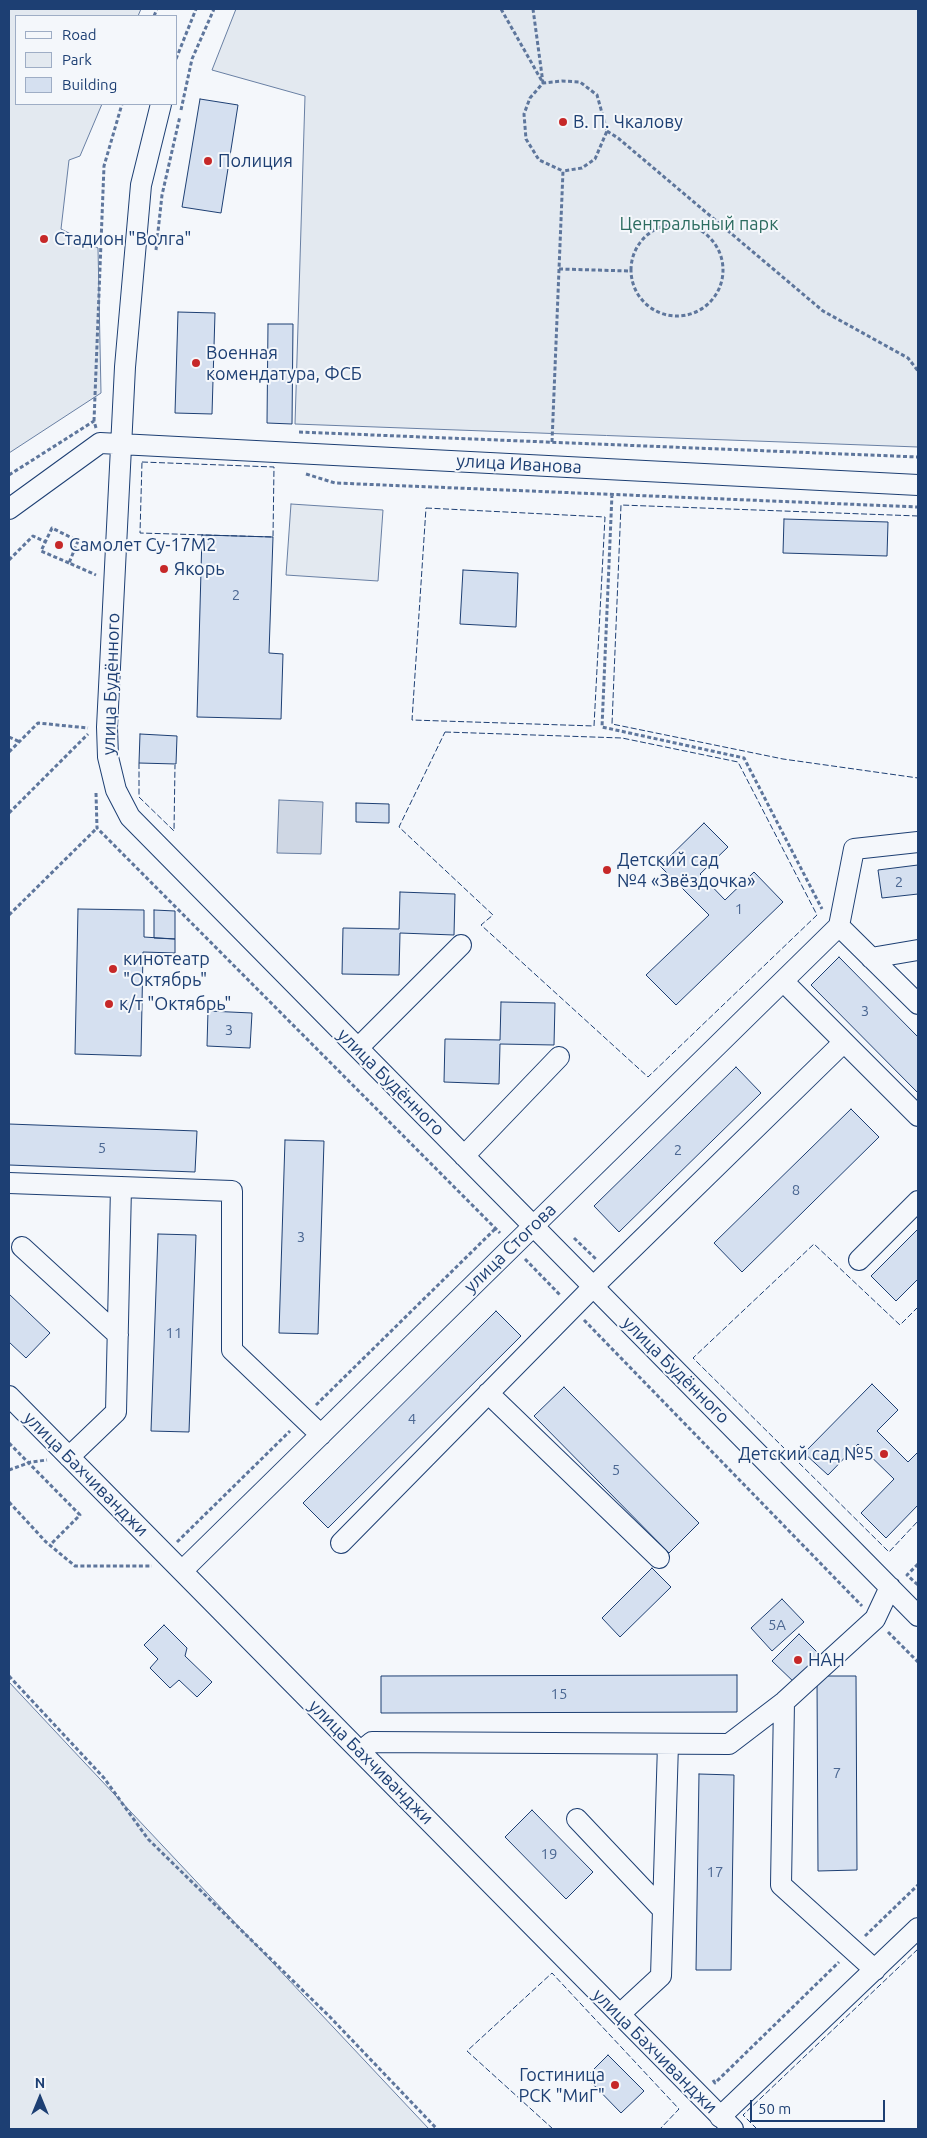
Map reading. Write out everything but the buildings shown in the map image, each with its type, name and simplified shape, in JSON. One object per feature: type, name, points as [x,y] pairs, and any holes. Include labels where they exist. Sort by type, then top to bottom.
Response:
[{"type":"street","name":"улица Будённого","points":[[161,105],[140,184],[120,444],[107,727],[108,757],[116,790],[130,817],[918,1616]]},
{"type":"street","name":"улица Иванова","points":[[9,509],[100,443],[918,485]]},
{"type":"street","points":[[918,842],[854,849],[836,929],[871,958],[918,1004]]},
{"type":"street","name":"улица Стогова","points":[[180,1569],[321,1435],[836,929]]},
{"type":"street","points":[[358,1048],[462,945]]},
{"type":"street","points":[[871,958],[918,950]]},
{"type":"street","points":[[783,981],[918,1116]]},
{"type":"street","points":[[340,1543],[594,1287],[844,1042]]},
{"type":"street","points":[[464,1156],[559,1057]]},
{"type":"street","points":[[9,1183],[232,1192],[232,1350],[321,1435]]},
{"type":"street","points":[[70,1457],[116,1412],[121,1187]]},
{"type":"street","points":[[859,1260],[918,1201]]},
{"type":"street","points":[[22,1247],[118,1335]]},
{"type":"street","points":[[488,1393],[660,1558]]},
{"type":"street","name":"улица Бахчиванджи","points":[[9,1396],[727,2123]]},
{"type":"street","points":[[361,1751],[372,1742],[729,1744],[784,1702],[875,1619],[890,1587]]},
{"type":"street","points":[[784,1702],[781,1884],[875,1970]]},
{"type":"street","points":[[620,2014],[661,1976],[668,1744]]},
{"type":"street","points":[[577,1819],[663,1910]]},
{"type":"street","points":[[727,2123],[918,1928]]},
{"type":"path","points":[[178,54],[196,9]]},
{"type":"path","points":[[156,251],[162,195],[192,59],[214,9]]},
{"type":"path","points":[[501,9],[543,83]]},
{"type":"path","points":[[533,9],[543,83]]},
{"type":"path","points":[[580,82],[597,95],[607,132],[595,160],[582,168],[563,171],[539,160],[526,139],[524,114],[530,98],[543,83],[580,82]]},
{"type":"path","points":[[94,421],[104,166],[122,105]]},
{"type":"path","points":[[607,132],[618,138],[823,311],[908,358],[918,371]]},
{"type":"path","points":[[552,442],[563,171]]},
{"type":"path","points":[[675,223],[697,227],[713,239],[722,260],[723,276],[715,296],[700,310],[668,316],[652,309],[635,292],[630,271],[634,248],[641,238],[654,228],[675,223]]},
{"type":"path","points":[[559,269],[630,271]]},
{"type":"path","points":[[292,432],[918,457]]},
{"type":"path","points":[[299,472],[335,483],[918,507]]},
{"type":"path","points":[[612,494],[602,728],[744,758],[836,929]]},
{"type":"path","points":[[69,563],[78,540],[52,528],[41,550],[69,563],[98,576]]},
{"type":"path","points":[[9,560],[34,536],[46,542]]},
{"type":"path","points":[[9,752],[38,723],[94,728],[9,814]]},
{"type":"path","points":[[9,737],[20,742]]},
{"type":"path","points":[[9,916],[97,828]]},
{"type":"path","points":[[176,1542],[495,1229]]},
{"type":"path","points":[[9,1444],[80,1515],[50,1545]]},
{"type":"path","points":[[9,1470],[28,1463],[70,1457]]},
{"type":"path","points":[[9,1502],[50,1545],[75,1566],[180,1569]]},
{"type":"path","points":[[918,1564],[907,1575],[918,1586]]},
{"type":"path","points":[[9,1676],[104,1778],[148,1839],[330,2017],[437,2129]]},
{"type":"path","points":[[715,2083],[918,1885]]},
{"type":"green space","name":"Стадион \"Волга\"","points":[[9,9],[141,9],[138,15],[15,15],[15,105],[102,105],[80,156],[69,160],[61,229],[98,248],[101,393],[9,453]]},
{"type":"green space","name":"Центральный парк","points":[[236,9],[918,9],[918,447],[295,424],[305,96],[212,70]]},
{"type":"green space","points":[[291,504],[383,510],[378,581],[286,575]]},
{"type":"green space","points":[[9,1682],[68,1745],[429,2129],[9,2129]]},
{"type":"shaded area","points":[[279,800],[323,802],[321,854],[277,853]]},
{"type":"fence","points":[[142,462],[274,467],[273,537],[140,533],[142,462]]},
{"type":"fence","points":[[918,516],[621,505],[612,724],[783,759],[918,778]]},
{"type":"fence","points":[[426,508],[605,517],[594,726],[412,720],[426,508]]},
{"type":"fence","points":[[445,732],[622,738],[738,762],[817,915],[648,1077],[481,925],[493,915],[399,827],[445,732]]},
{"type":"fence","points":[[139,763],[139,797],[174,831],[175,765]]},
{"type":"fence","points":[[918,1307],[900,1325],[814,1244],[693,1358],[889,1552],[918,1521]]},
{"type":"fence","points":[[757,2129],[743,2115],[918,1949]]},
{"type":"fence","points":[[553,2129],[467,2051],[552,1973],[679,2109],[660,2129]]},
{"type":"place","name":"В. П. Чкалову","points":[[563,122]]},
{"type":"place","name":"Полиция","points":[[208,161]]},
{"type":"place","name":"Стадион \"Волга\"","points":[[44,239]]},
{"type":"place","name":"Военная комендатура, ФСБ","points":[[196,363]]},
{"type":"place","name":"Самолет Су-17М2","points":[[59,545]]},
{"type":"place","name":"Якорь","points":[[164,569]]},
{"type":"place","name":"Детский сад №4 «Звёздочка»","points":[[607,870]]},
{"type":"place","name":"кинотеатр \"Октябрь\"","points":[[113,969]]},
{"type":"place","name":"к/т \"Октябрь\"","points":[[109,1004]]},
{"type":"place","name":"Детский сад №5","points":[[884,1454]]},
{"type":"place","name":"НАН","points":[[798,1660]]},
{"type":"place","name":"Гостиница РСК \"МиГ\"","points":[[615,2085]]}]
